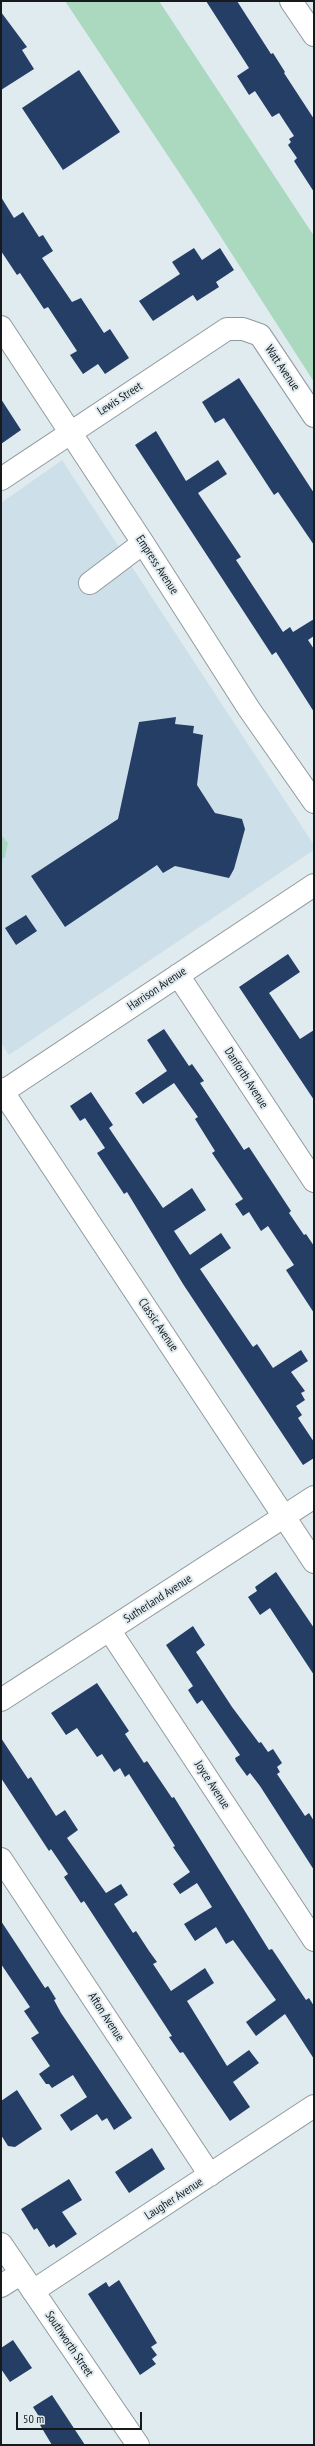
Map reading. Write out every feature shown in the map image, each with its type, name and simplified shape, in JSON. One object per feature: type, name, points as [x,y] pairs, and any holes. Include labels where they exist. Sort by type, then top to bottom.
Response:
[{"type":"street","points":[[291,1],[314,35]]},
{"type":"street","name":"Empress Avenue","points":[[1,327],[144,543],[249,709],[314,802]]},
{"type":"street","name":"Lewis Street","points":[[1,479],[226,329],[243,329]]},
{"type":"street","name":"Watt Avenue","points":[[243,329],[260,335],[314,416]]},
{"type":"street","points":[[90,583],[144,543]]},
{"type":"street","name":"Harrison Avenue","points":[[2,1091],[314,885]]},
{"type":"street","name":"Danforth Avenue","points":[[178,975],[314,1181]]},
{"type":"street","name":"Classic Avenue","points":[[2,1091],[285,1516],[314,1562]]},
{"type":"street","name":"Sutherland Avenue","points":[[1,1700],[110,1631],[314,1497]]},
{"type":"street","name":"Joyce Avenue","points":[[110,1631],[314,1940]]},
{"type":"street","name":"Afton Avenue","points":[[1,1859],[210,2176]]},
{"type":"street","name":"Laugher Avenue","points":[[34,2291],[314,2106]]},
{"type":"street","name":"Southworth Street","points":[[1,2244],[138,2445]]},
{"type":"street","points":[[1,2286],[20,2274]]},
{"type":"shaded area","points":[[62,460],[314,845],[314,850],[9,1055],[1,1043],[1,503]]},
{"type":"green space","points":[[65,1],[159,1],[314,236],[314,382],[194,195]]},
{"type":"green space","points":[[1,835],[8,843],[5,857],[1,860]]},
{"type":"building","points":[[206,1],[237,1],[271,54],[273,53],[285,72],[284,73],[314,119],[314,192],[294,161],[297,158],[288,145],[291,142],[289,139],[294,136],[279,113],[272,117],[255,91],[249,95],[237,76],[249,68]]},
{"type":"building","points":[[1,12],[27,47],[22,50],[34,69],[1,90]]},
{"type":"building","points":[[79,70],[120,132],[63,170],[22,108]]},
{"type":"building","points":[[1,197],[14,218],[23,212],[39,237],[43,235],[53,251],[42,258],[72,302],[81,298],[104,333],[110,329],[129,358],[105,374],[98,364],[83,374],[70,355],[77,351],[48,307],[44,309],[20,273],[17,275],[1,251]]},
{"type":"building","points":[[194,248],[202,260],[220,248],[234,270],[216,282],[219,287],[197,301],[193,295],[153,321],[139,301],[180,274],[172,262]]},
{"type":"building","points":[[239,378],[314,493],[314,545],[278,492],[274,495],[224,418],[215,423],[202,402]]},
{"type":"building","points":[[1,399],[21,430],[1,444]]},
{"type":"building","points":[[156,431],[186,481],[218,460],[227,474],[198,493],[241,557],[236,560],[283,632],[290,627],[293,632],[314,619],[314,636],[308,640],[314,649],[314,712],[276,652],[272,655],[135,445]]},
{"type":"building","points":[[176,717],[175,724],[194,726],[193,733],[203,735],[197,785],[215,813],[242,819],[245,829],[234,869],[229,878],[175,866],[163,873],[157,865],[65,927],[31,876],[118,819],[139,722]]},
{"type":"building","points":[[26,915],[37,931],[16,945],[5,928]]},
{"type":"building","points":[[288,954],[300,972],[269,993],[300,1039],[314,1030],[314,1100],[239,987]]},
{"type":"building","points":[[164,1029],[189,1066],[192,1064],[204,1081],[200,1083],[244,1150],[249,1147],[291,1211],[289,1213],[304,1235],[306,1234],[314,1246],[314,1313],[286,1270],[294,1265],[268,1226],[261,1231],[249,1212],[243,1216],[235,1204],[243,1199],[212,1153],[215,1151],[195,1119],[198,1117],[174,1083],[143,1104],[135,1093],[167,1071],[147,1040]]},
{"type":"building","points":[[91,1092],[113,1125],[109,1128],[163,1208],[192,1188],[206,1210],[174,1231],[190,1255],[221,1233],[231,1248],[200,1269],[253,1347],[257,1344],[273,1368],[301,1350],[308,1361],[291,1372],[305,1391],[301,1393],[305,1400],[296,1406],[302,1415],[298,1418],[314,1442],[314,1458],[303,1465],[183,1284],[127,1192],[124,1194],[97,1153],[105,1148],[85,1118],[80,1121],[70,1106]]},
{"type":"building","points":[[276,1572],[314,1628],[314,1675],[270,1608],[260,1615],[248,1597],[257,1591],[255,1587]]},
{"type":"building","points":[[193,1626],[205,1645],[196,1652],[232,1707],[259,1743],[261,1742],[268,1752],[273,1749],[282,1763],[277,1767],[280,1772],[277,1774],[305,1816],[309,1813],[314,1821],[314,1870],[260,1786],[250,1773],[247,1776],[236,1761],[235,1758],[240,1755],[202,1700],[197,1704],[188,1690],[193,1686],[166,1645]]},
{"type":"building","points":[[97,1683],[129,1731],[125,1734],[144,1763],[147,1761],[172,1798],[174,1797],[269,1950],[272,1949],[306,2000],[309,1998],[314,2006],[314,2059],[285,2014],[256,2036],[246,2022],[276,2000],[233,1940],[226,1944],[216,1927],[195,1941],[184,1924],[212,1907],[197,1883],[180,1894],[173,1884],[190,1872],[173,1847],[175,1846],[129,1774],[125,1777],[120,1768],[114,1772],[102,1754],[97,1757],[77,1728],[66,1735],[51,1713]]},
{"type":"building","points":[[1,1738],[28,1779],[31,1777],[56,1816],[65,1810],[78,1830],[67,1838],[106,1893],[121,1884],[128,1895],[114,1904],[133,1933],[136,1931],[157,1962],[153,1964],[171,1991],[205,1968],[214,1983],[187,2001],[227,2066],[249,2050],[259,2063],[233,2082],[250,2107],[230,2121],[183,2052],[180,2053],[169,2037],[172,2036],[84,1901],[81,1903],[64,1877],[68,1874],[51,1849],[49,1851],[1,1778]]},
{"type":"building","points":[[1,1921],[45,1988],[48,1986],[56,1999],[54,2000],[61,2013],[132,2118],[114,2130],[107,2118],[102,2121],[97,2114],[71,2131],[60,2115],[87,2097],[73,2075],[52,2088],[49,2084],[46,2084],[39,2074],[50,2066],[31,2038],[39,2033],[24,2011],[30,2007],[1,1964]]},
{"type":"building","points":[[17,2090],[42,2129],[15,2147],[8,2146],[1,2135],[1,2101]]},
{"type":"building","points":[[152,2148],[165,2169],[129,2193],[115,2172]]},
{"type":"building","points":[[69,2179],[82,2200],[62,2212],[77,2234],[56,2248],[54,2244],[49,2247],[37,2228],[34,2230],[21,2209]]},
{"type":"building","points":[[119,2280],[157,2343],[151,2347],[157,2355],[152,2359],[156,2364],[140,2375],[88,2294],[106,2282],[109,2287]]},
{"type":"building","points":[[13,2340],[32,2368],[10,2382],[1,2369],[1,2348]]},
{"type":"building","points":[[52,2395],[85,2445],[52,2445],[40,2425],[43,2423],[33,2407]]}]
